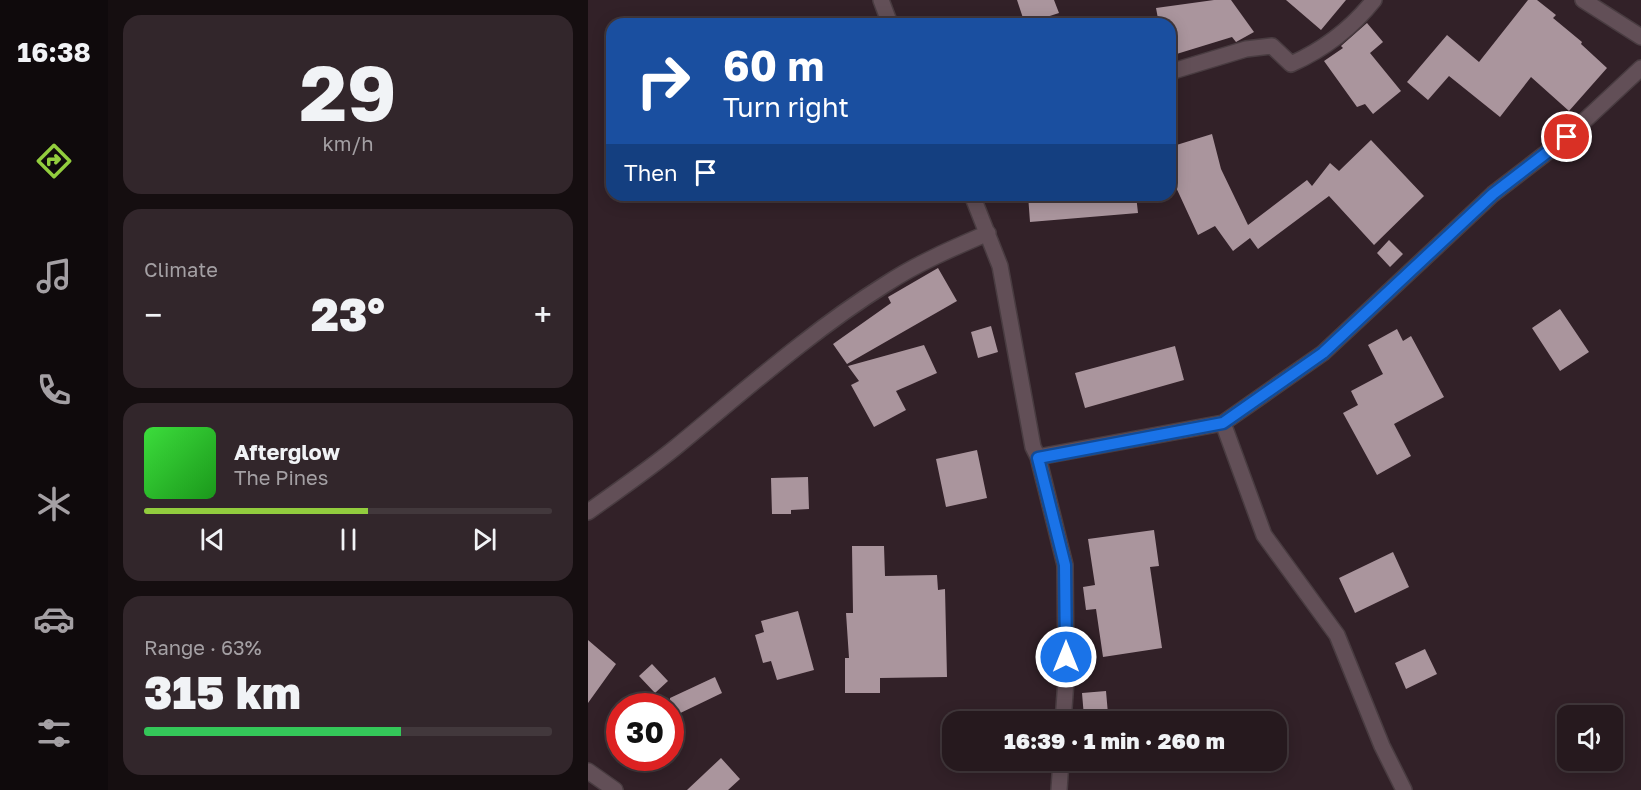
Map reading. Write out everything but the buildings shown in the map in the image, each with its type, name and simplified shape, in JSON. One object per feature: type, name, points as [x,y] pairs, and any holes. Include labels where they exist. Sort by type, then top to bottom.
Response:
[{"type":"street","points":[[881,0],[888,18]]},
{"type":"street","points":[[1176,70],[1246,49],[1272,46],[1291,63],[1320,51],[1363,14],[1374,0]]},
{"type":"street","points":[[1583,0],[1641,37]]},
{"type":"street","points":[[1038,458],[1223,423],[1323,353],[1493,194],[1567,137],[1641,68]]},
{"type":"street","points":[[975,201],[1000,266],[1033,447],[1038,458],[1065,565],[1066,680],[1064,711]]},
{"type":"street","points":[[588,512],[674,449],[774,364],[885,284],[932,257],[988,233]]},
{"type":"street","points":[[1223,423],[1264,536],[1337,635],[1382,746],[1404,790]]},
{"type":"street","points":[[588,771],[615,790]]},
{"type":"street","points":[[1059,790],[1060,771]]},
{"type":"route","points":[[1066,657],[1065,565],[1038,458],[1223,423],[1247,404],[1323,353],[1493,194],[1567,137]]}]
